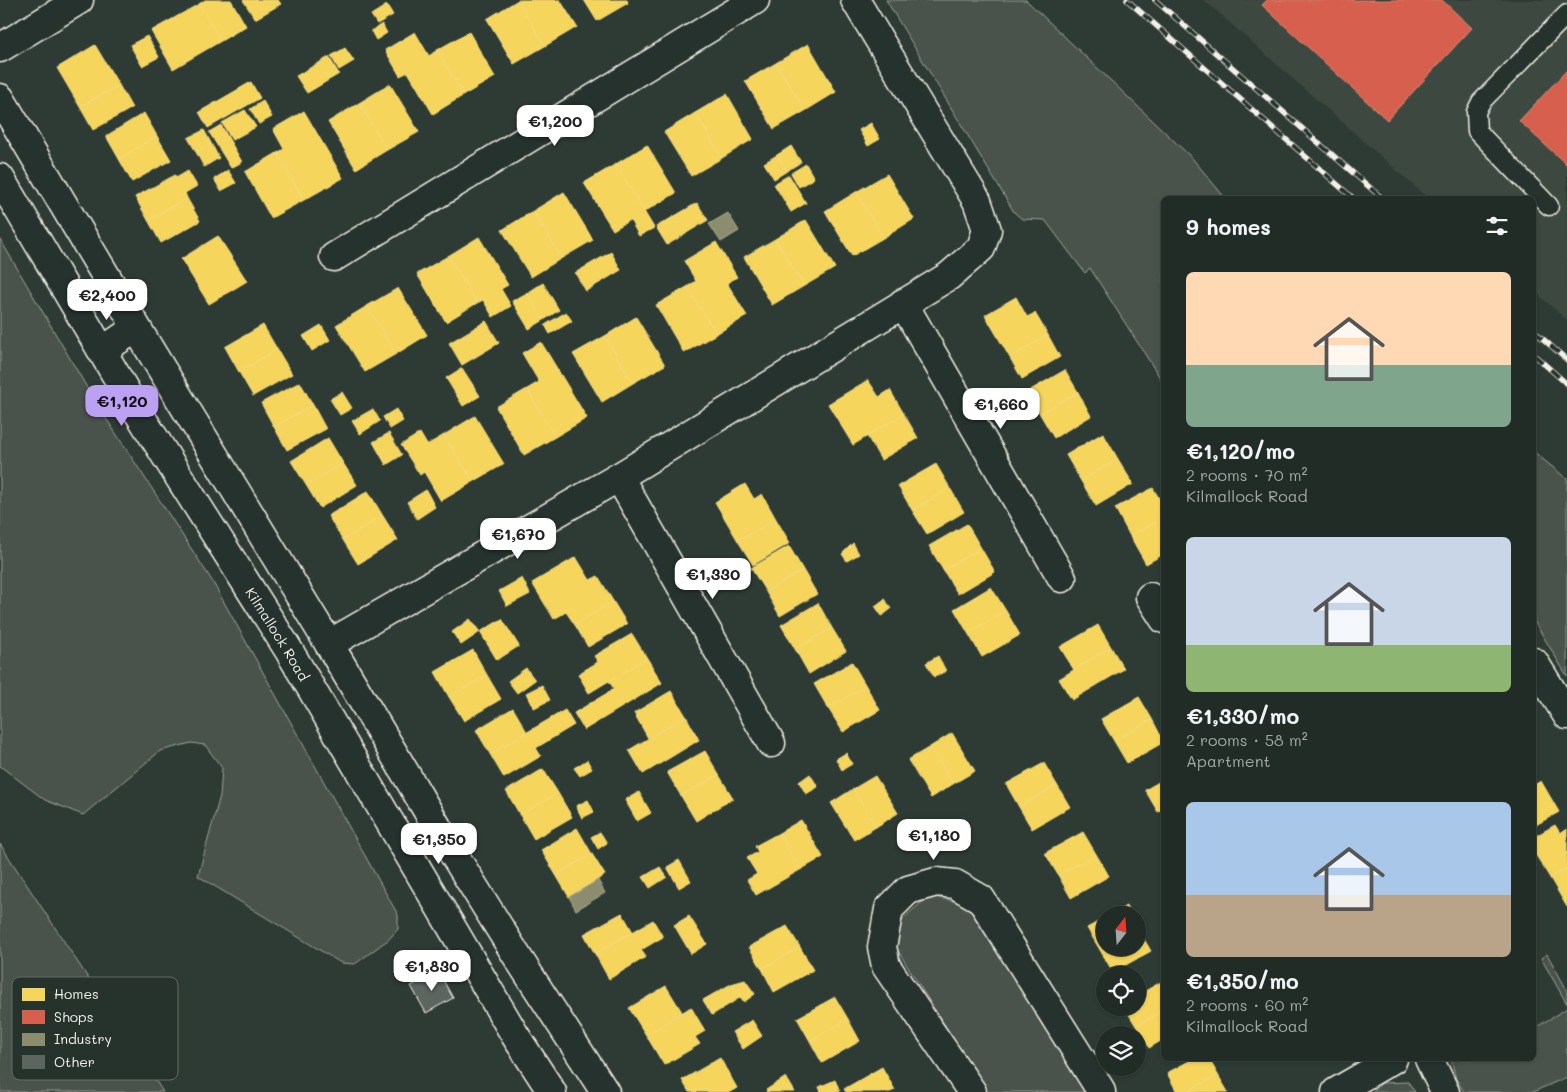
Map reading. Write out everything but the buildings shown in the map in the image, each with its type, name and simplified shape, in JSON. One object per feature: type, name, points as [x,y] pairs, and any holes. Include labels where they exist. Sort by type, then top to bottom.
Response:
[{"type":"street","points":[[0,48],[79,0]]},
{"type":"street","points":[[334,257],[755,0]]},
{"type":"street","points":[[329,644],[619,477],[904,304],[956,270],[981,248],[987,230],[977,201],[854,0]]},
{"type":"street","points":[[0,98],[136,328],[329,644],[443,837],[520,961],[606,1092]]},
{"type":"street","name":"Kilmallock Road","points":[[0,178],[142,418],[288,649],[515,1035],[552,1092]]},
{"type":"street","points":[[904,304],[1062,578]]},
{"type":"street","points":[[102,351],[136,328]]},
{"type":"street","points":[[619,477],[771,743]]},
{"type":"street","points":[[1150,597],[1161,615]]},
{"type":"street","points":[[1536,665],[1567,715]]},
{"type":"street","points":[[411,859],[443,837]]},
{"type":"street","points":[[972,1092],[886,966],[882,947],[889,909],[908,890],[936,882],[955,884],[981,899],[1101,1092]]},
{"type":"street","points":[[1336,1092],[1390,1061]]},
{"type":"street","points":[[1430,1061],[1445,1092]]},
{"type":"lane","points":[[1549,206],[1477,132],[1476,112],[1481,102],[1567,14]]},
{"type":"shaded area","points":[[886,0],[1026,0],[1192,158],[1224,196],[1161,196],[1161,379],[1090,268],[1085,273],[1045,220],[1022,219],[1014,212]]},
{"type":"shaded area","points":[[1204,0],[1567,0],[1567,320],[1536,293],[1536,196],[1426,196]]},
{"type":"shaded area","points":[[0,239],[96,403],[211,579],[398,915],[398,929],[389,939],[355,964],[341,963],[198,876],[220,796],[222,768],[205,745],[191,743],[160,751],[83,815],[45,800],[0,766]]},
{"type":"shaded area","points":[[1536,454],[1567,479],[1567,676],[1536,624]]},
{"type":"shaded area","points":[[0,844],[87,977],[12,977],[12,1080],[155,1080],[163,1092],[0,1092]]},
{"type":"shaded area","points":[[931,896],[966,904],[1086,1092],[987,1092],[906,964],[895,942],[898,928],[902,921]]},
{"type":"shaded area","points":[[1547,954],[1567,990],[1567,1004],[1541,958]]},
{"type":"shaded area","points":[[1567,1008],[1567,1077],[1533,1092],[1464,1092],[1456,1079],[1452,1061],[1536,1061],[1536,1027]]},
{"type":"shaded area","points":[[1408,1082],[1415,1092],[1372,1092],[1382,1083]]},
{"type":"railway","points":[[1127,0],[1351,196]]},
{"type":"railway","points":[[1155,0],[1380,196]]},
{"type":"railway","points":[[1536,333],[1567,360]]},
{"type":"railway","points":[[1536,357],[1567,384]]}]
